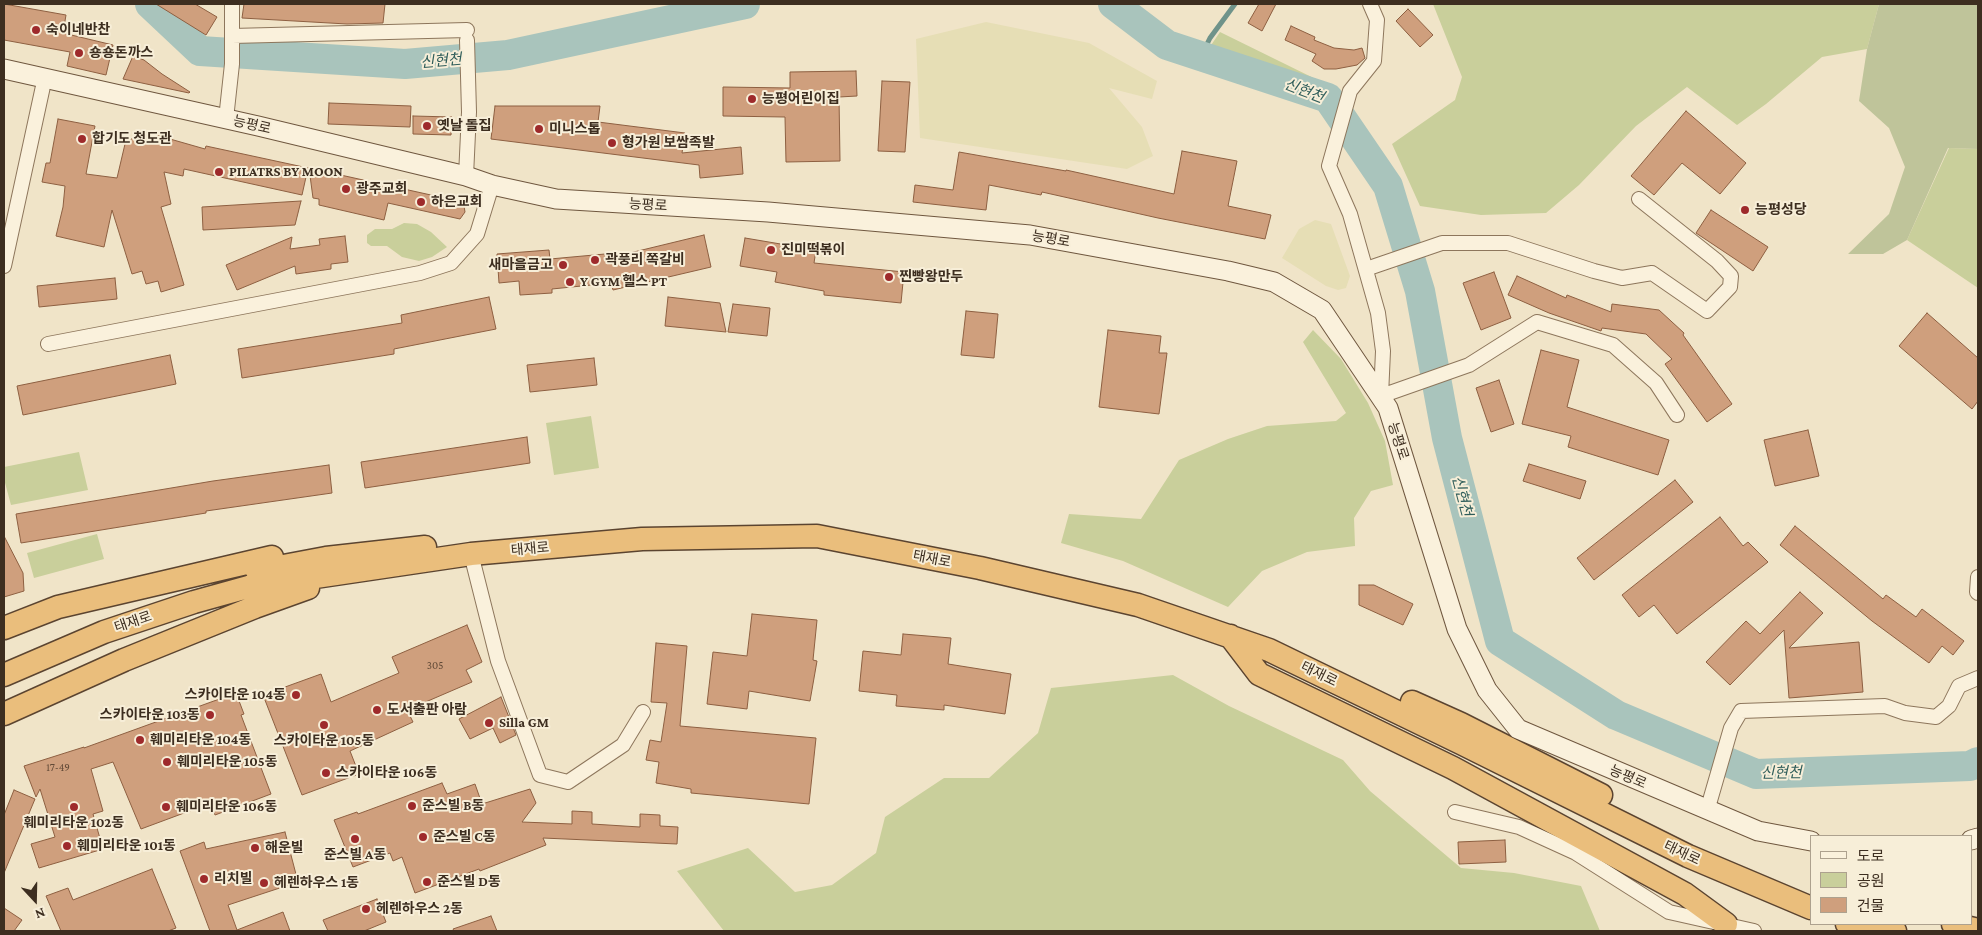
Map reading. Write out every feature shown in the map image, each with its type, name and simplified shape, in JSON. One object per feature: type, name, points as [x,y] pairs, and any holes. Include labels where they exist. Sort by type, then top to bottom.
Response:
[{"type":"highway","name":"태재로","points":[[4,676],[104,632],[194,602],[248,587],[390,558],[643,529],[815,522],[1146,593],[1262,635],[1461,724],[1692,842],[1810,892]]},
{"type":"highway","name":"태재로","points":[[4,659],[186,591],[243,574],[326,558],[390,558],[471,554],[642,539],[817,536],[980,568],[1138,605],[1269,650],[1688,856],[1810,908]]},
{"type":"highway","points":[[4,628],[58,607],[264,558],[353,546],[390,558]]},
{"type":"highway","points":[[4,714],[124,660],[255,607],[390,558]]},
{"type":"highway","points":[[1230,636],[1259,674],[1453,768],[1685,894],[1724,927]]},
{"type":"highway","points":[[1849,925],[1864,931]]},
{"type":"highway","points":[[1882,925],[1895,931]]},
{"type":"highway","points":[[1957,925],[1978,930]]},
{"type":"main road","name":"능평로","points":[[4,69],[226,118],[466,176],[492,185],[556,199],[768,212],[1030,235],[1228,271],[1274,282],[1322,310],[1388,408],[1458,629],[1487,690],[1518,730],[1758,831],[1810,842]]},
{"type":"street","points":[[226,118],[232,64],[232,4]]},
{"type":"street","points":[[1370,4],[1377,20],[1374,61],[1350,91],[1329,166],[1350,214],[1378,313],[1383,352],[1381,396],[1469,365],[1537,322],[1613,345],[1656,383],[1677,415]]},
{"type":"street","points":[[232,39],[467,35],[469,112],[466,176]]},
{"type":"street","points":[[4,266],[45,77]]},
{"type":"street","points":[[48,344],[420,273],[451,263],[477,234],[492,185]]},
{"type":"street","points":[[1366,269],[1442,243],[1508,243],[1594,271],[1622,278],[1652,273],[1707,311],[1730,287],[1731,276],[1718,261],[1639,200]]},
{"type":"street","points":[[471,554],[498,661],[540,775],[568,782],[623,745],[643,712]]},
{"type":"street","points":[[1978,577],[1978,593]]},
{"type":"street","points":[[1707,811],[1731,728],[1741,711],[1885,706],[1905,713],[1936,717],[1949,706],[1959,686],[1978,678]]},
{"type":"street","points":[[1455,812],[1519,827],[1576,853],[1669,912],[1724,927],[1754,931]]},
{"type":"shaded area","points":[[986,22],[1089,43],[1157,81],[1152,99],[1109,88],[1142,127],[1153,156],[1127,169],[920,138],[916,39]]},
{"type":"shaded area","points":[[1315,220],[1331,224],[1350,276],[1346,288],[1338,290],[1326,286],[1282,258],[1299,229]]},
{"type":"green space","points":[[151,4],[155,4],[204,36],[228,40],[226,52],[201,51]]},
{"type":"green space","points":[[1433,4],[1879,4],[1867,49],[1822,57],[1766,104],[1737,125],[1687,87],[1636,126],[1579,185],[1546,213],[1481,215],[1420,206],[1392,144],[1455,100],[1462,77]]},
{"type":"green space","points":[[1879,4],[1978,4],[1978,149],[1948,148],[1907,240],[1883,254],[1848,254],[1889,214],[1905,167],[1889,128],[1859,101],[1867,49]]},
{"type":"green space","points":[[1220,32],[1338,90],[1335,99],[1326,94],[1205,54]]},
{"type":"green space","points":[[1949,148],[1978,149],[1978,288],[1907,240]]},
{"type":"green space","points":[[404,223],[417,224],[431,232],[447,247],[432,257],[419,261],[402,257],[387,246],[371,246],[367,243],[367,235],[375,229],[392,229]]},
{"type":"green space","points":[[1313,330],[1341,359],[1368,403],[1385,441],[1393,485],[1371,491],[1354,518],[1355,546],[1307,552],[1262,571],[1228,607],[1123,561],[1061,543],[1069,514],[1141,519],[1179,460],[1228,439],[1267,426],[1336,421],[1346,413],[1303,342]]},
{"type":"green space","points":[[591,416],[599,468],[554,475],[546,423]]},
{"type":"green space","points":[[79,452],[88,490],[11,505],[4,479],[4,467]]},
{"type":"green space","points":[[97,534],[104,559],[34,578],[27,553]]},
{"type":"green space","points":[[1173,675],[1229,706],[1343,760],[1370,791],[1461,868],[1514,873],[1581,886],[1600,931],[724,931],[677,871],[748,848],[795,892],[832,885],[876,853],[885,817],[944,778],[989,778],[1038,733],[1051,688]]},
{"type":"building","points":[[4,4],[66,15],[63,33],[113,45],[106,75],[67,66],[70,52],[4,40]]},
{"type":"building","points":[[156,4],[195,4],[217,17],[206,35]]},
{"type":"building","points":[[244,4],[385,4],[383,23],[347,24],[242,18]]},
{"type":"building","points":[[1259,4],[1276,4],[1262,31],[1248,23]]},
{"type":"building","points":[[1408,9],[1433,35],[1420,47],[1396,21]]},
{"type":"building","points":[[1291,26],[1315,37],[1314,40],[1334,48],[1354,50],[1362,48],[1365,58],[1357,65],[1324,69],[1312,61],[1316,54],[1285,40]]},
{"type":"building","points":[[133,56],[144,60],[190,92],[123,79]]},
{"type":"building","points":[[856,71],[857,96],[839,97],[840,161],[786,162],[785,117],[723,116],[723,87],[790,88],[790,72]]},
{"type":"building","points":[[882,81],[910,82],[905,152],[878,151]]},
{"type":"building","points":[[329,103],[411,106],[410,127],[328,124]]},
{"type":"building","points":[[495,106],[600,106],[598,122],[685,133],[682,153],[741,147],[743,174],[700,178],[699,165],[491,139]]},
{"type":"building","points":[[1686,111],[1746,163],[1720,194],[1682,163],[1654,195],[1631,176]]},
{"type":"building","points":[[413,116],[452,117],[451,135],[413,134]]},
{"type":"building","points":[[58,119],[95,126],[86,174],[117,178],[125,144],[142,131],[205,149],[206,146],[308,168],[302,195],[184,169],[183,176],[164,172],[171,204],[161,207],[184,285],[161,292],[158,281],[146,284],[142,271],[132,274],[112,210],[104,247],[56,236],[63,207],[65,186],[42,182],[46,163],[50,163]]},
{"type":"building","points":[[1182,151],[1237,161],[1228,206],[1271,215],[1265,239],[1158,218],[1042,192],[1041,195],[989,185],[986,210],[913,202],[915,185],[953,190],[959,152],[1066,170],[1174,194]]},
{"type":"building","points":[[309,168],[458,201],[464,206],[465,212],[460,219],[388,203],[384,220],[319,205],[319,199],[313,198]]},
{"type":"building","points":[[301,201],[295,225],[203,230],[202,207]]},
{"type":"building","points":[[1711,210],[1768,247],[1753,271],[1696,233]]},
{"type":"building","points":[[704,235],[711,267],[613,290],[611,283],[552,289],[552,293],[520,295],[519,281],[499,283],[497,254],[549,250],[550,259],[605,254],[605,259]]},
{"type":"building","points":[[345,236],[348,262],[331,264],[331,269],[296,274],[295,266],[237,290],[226,265],[292,237],[290,249],[320,245],[319,239]]},
{"type":"building","points":[[745,238],[816,250],[814,263],[904,272],[901,303],[824,295],[824,291],[775,282],[777,272],[740,266]]},
{"type":"building","points":[[1494,272],[1511,318],[1481,330],[1463,283]]},
{"type":"building","points":[[1517,276],[1566,298],[1567,295],[1611,312],[1612,304],[1659,310],[1684,333],[1683,335],[1732,404],[1707,422],[1665,364],[1672,359],[1646,334],[1602,328],[1601,331],[1549,313],[1508,295]]},
{"type":"building","points":[[115,278],[117,299],[39,307],[37,286]]},
{"type":"building","points":[[489,297],[496,329],[394,349],[394,354],[242,378],[238,349],[402,323],[401,315]]},
{"type":"building","points":[[668,297],[720,303],[726,332],[665,326]]},
{"type":"building","points":[[733,304],[770,308],[767,336],[728,332]]},
{"type":"building","points":[[966,311],[998,314],[994,358],[961,355]]},
{"type":"building","points":[[1927,313],[1978,358],[1978,401],[1972,409],[1899,346]]},
{"type":"building","points":[[1108,330],[1161,336],[1159,353],[1167,353],[1159,414],[1099,407]]},
{"type":"building","points":[[1541,350],[1579,360],[1567,407],[1669,440],[1658,475],[1568,447],[1571,436],[1522,424]]},
{"type":"building","points":[[170,355],[176,384],[23,415],[17,386]]},
{"type":"building","points":[[594,358],[597,385],[530,392],[527,365]]},
{"type":"building","points":[[1499,380],[1514,424],[1491,432],[1476,388]]},
{"type":"building","points":[[1808,430],[1819,476],[1775,486],[1764,440]]},
{"type":"building","points":[[527,437],[530,463],[365,488],[361,462]]},
{"type":"building","points":[[1529,464],[1586,481],[1580,499],[1523,481]]},
{"type":"building","points":[[329,465],[332,493],[206,511],[206,513],[21,543],[16,514],[213,481]]},
{"type":"building","points":[[1675,480],[1693,502],[1594,580],[1577,558]]},
{"type":"building","points":[[1720,517],[1743,546],[1748,542],[1768,562],[1677,634],[1654,605],[1639,617],[1622,595]]},
{"type":"building","points":[[1795,526],[1883,599],[1886,595],[1916,617],[1922,609],[1964,641],[1953,655],[1942,646],[1929,663],[1872,621],[1780,545]]},
{"type":"building","points":[[4,536],[23,573],[24,591],[4,597]]},
{"type":"building","points":[[1359,585],[1374,585],[1413,604],[1403,625],[1359,605]]},
{"type":"building","points":[[1800,592],[1823,613],[1789,648],[1859,642],[1863,692],[1789,698],[1784,630],[1730,685],[1706,662],[1746,621],[1760,634]]},
{"type":"building","points":[[752,614],[817,620],[813,660],[817,661],[810,701],[749,691],[747,709],[707,704],[713,652],[747,656]]},
{"type":"building","points":[[467,625],[482,662],[466,670],[472,682],[407,710],[413,722],[350,751],[359,774],[302,795],[263,695],[321,674],[331,702],[399,673],[392,657]]},
{"type":"building","points":[[903,634],[951,638],[948,664],[1011,674],[1005,714],[944,705],[944,710],[896,706],[897,695],[859,691],[863,651],[901,655]]},
{"type":"building","points":[[656,643],[687,646],[680,726],[816,738],[809,804],[691,793],[691,789],[656,783],[659,762],[646,760],[650,740],[661,742],[667,703],[651,702]]},
{"type":"building","points":[[236,693],[244,714],[241,715],[271,794],[215,815],[211,803],[141,829],[113,762],[91,769],[103,811],[93,814],[103,849],[39,868],[31,844],[55,837],[40,789],[36,797],[24,766],[84,748]]},
{"type":"building","name":"Silla GM","points":[[501,697],[516,735],[500,743],[493,728],[470,739],[459,719]]},
{"type":"building","points":[[442,783],[447,794],[475,784],[482,804],[530,789],[536,803],[522,822],[572,824],[572,811],[592,812],[592,824],[640,827],[640,814],[660,815],[660,826],[678,827],[677,844],[543,838],[546,845],[480,871],[479,869],[415,893],[402,857],[393,861],[390,853],[353,867],[334,820],[357,812],[358,814]]},
{"type":"building","points":[[14,790],[35,799],[4,873],[4,815]]},
{"type":"building","points":[[285,832],[298,882],[228,905],[237,930],[283,912],[290,931],[210,931],[180,851],[204,842],[206,849]]},
{"type":"building","points":[[1505,840],[1506,862],[1459,864],[1458,842]]},
{"type":"building","points":[[152,869],[176,928],[168,931],[61,931],[46,896],[68,888],[73,900]]},
{"type":"building","name":"헤렌하우스 2동","points":[[377,899],[386,922],[364,931],[328,931],[323,920]]},
{"type":"building","points":[[4,908],[22,920],[14,931],[4,931]]},
{"type":"building","points":[[491,916],[497,931],[454,931],[453,929]]},
{"type":"waterway","name":"신현천","points":[[150,4],[200,51],[405,64],[508,55],[745,4]]},
{"type":"waterway","name":"신현천","points":[[1113,4],[1167,45],[1328,98],[1388,186],[1420,291],[1447,438],[1500,641],[1616,715],[1756,774],[1970,766],[1978,762]]},
{"type":"waterway","points":[[1201,56],[1210,38],[1235,4]]},
{"type":"place","name":"숙이네반찬","points":[[36,30]]},
{"type":"place","name":"숑숑돈까스","points":[[79,53]]},
{"type":"place","name":"능평어린이집","points":[[752,99]]},
{"type":"place","name":"옛날 돌집","points":[[427,126]]},
{"type":"place","name":"미니스톱","points":[[539,129]]},
{"type":"place","name":"합기도 청도관","points":[[82,139]]},
{"type":"place","name":"형가원 보쌈족발","points":[[612,143]]},
{"type":"place","name":"PILATRS BY MOON","points":[[219,172]]},
{"type":"place","name":"광주교회","points":[[346,189]]},
{"type":"place","name":"하은교회","points":[[421,202]]},
{"type":"place","name":"능평성당","points":[[1745,210]]},
{"type":"place","name":"진미떡볶이","points":[[771,250]]},
{"type":"place","name":"곽풍리 쪽갈비","points":[[595,260]]},
{"type":"place","name":"새마을금고","points":[[563,265]]},
{"type":"place","name":"찐빵왕만두","points":[[889,277]]},
{"type":"place","name":"Y GYM 헬스 PT","points":[[570,282]]},
{"type":"place","name":"스카이타운 104동","points":[[296,695]]},
{"type":"place","name":"도서출판 아람","points":[[377,710]]},
{"type":"place","name":"스카이타운 103동","points":[[210,715]]},
{"type":"place","name":"Silla GM","points":[[489,723]]},
{"type":"place","name":"스카이타운 105동","points":[[324,725]]},
{"type":"place","name":"훼미리타운 104동","points":[[140,740]]},
{"type":"place","name":"훼미리타운 105동","points":[[167,762]]},
{"type":"place","name":"스카이타운 106동","points":[[326,773]]},
{"type":"place","name":"준스빌 B동","points":[[412,806]]},
{"type":"place","name":"훼미리타운 102동","points":[[74,807]]},
{"type":"place","name":"훼미리타운 106동","points":[[166,807]]},
{"type":"place","name":"준스빌 C동","points":[[423,837]]},
{"type":"place","name":"준스빌 A동","points":[[355,839]]},
{"type":"place","name":"훼미리타운 101동","points":[[67,846]]},
{"type":"place","name":"해운빌","points":[[255,848]]},
{"type":"place","name":"리치빌","points":[[204,879]]},
{"type":"place","name":"준스빌 D동","points":[[427,882]]},
{"type":"place","name":"헤렌하우스 1동","points":[[264,883]]},
{"type":"place","name":"헤렌하우스 2동","points":[[366,909]]}]
